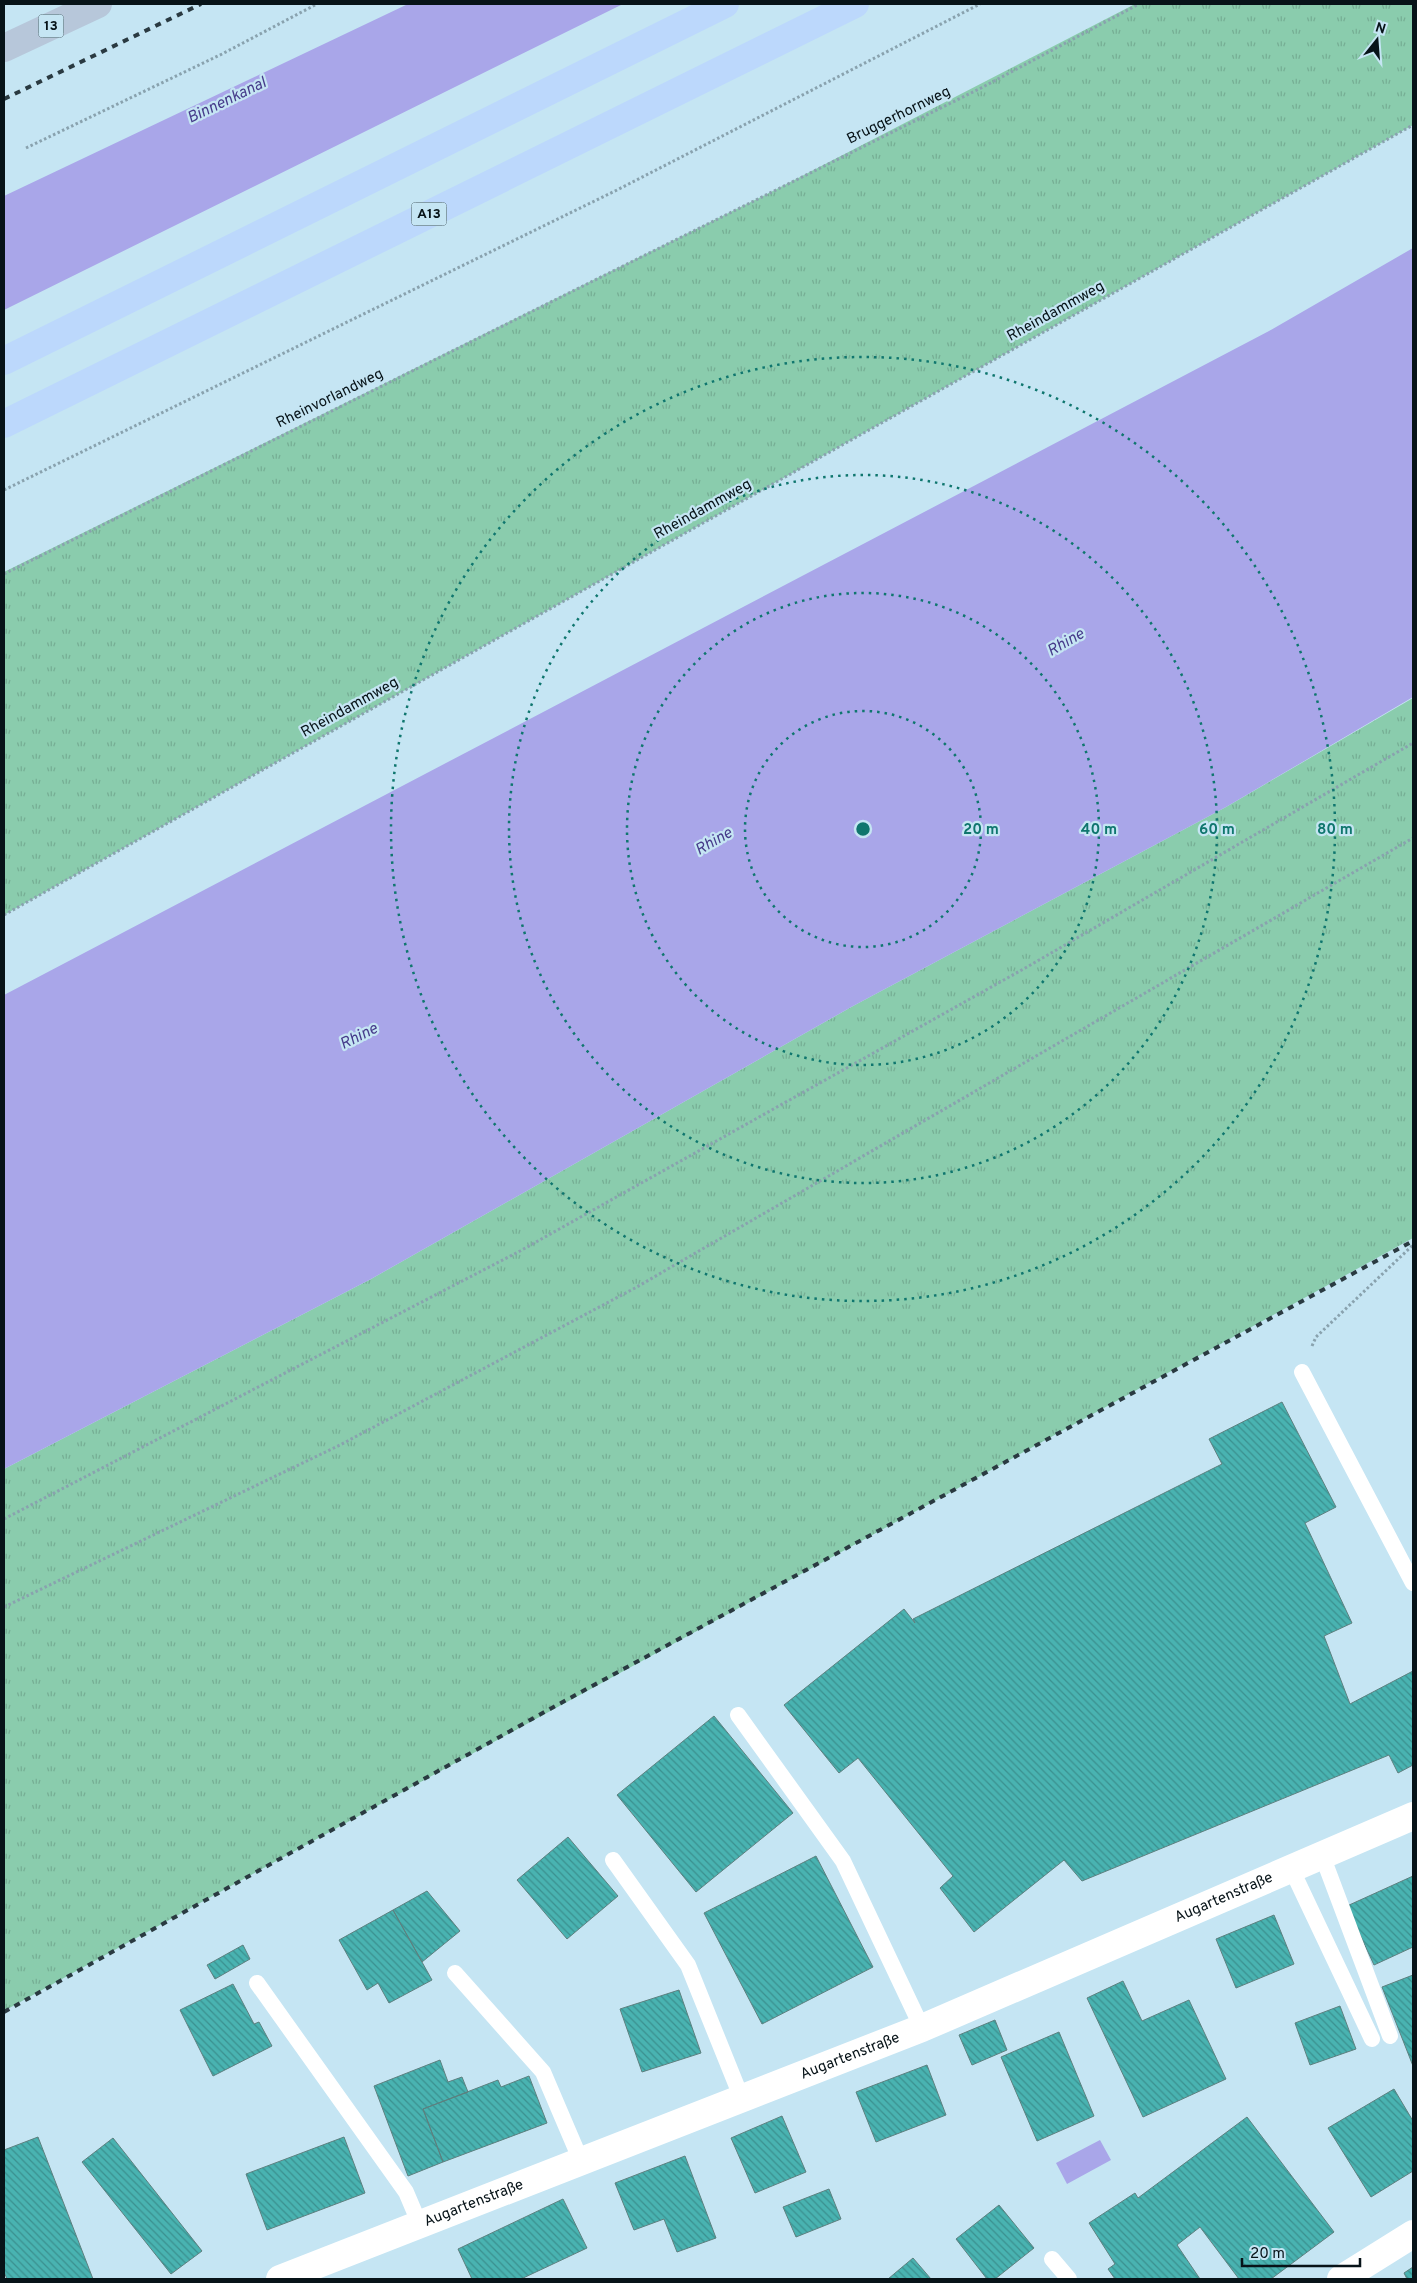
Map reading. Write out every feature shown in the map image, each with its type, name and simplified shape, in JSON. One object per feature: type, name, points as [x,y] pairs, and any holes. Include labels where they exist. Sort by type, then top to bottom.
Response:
[{"type":"highway","points":[[4,361],[725,4]]},
{"type":"highway","name":"A13","points":[[4,424],[855,4]]},
{"type":"main road","name":"13","points":[[4,48],[98,4]]},
{"type":"street","name":"Augartenstraße","points":[[280,2279],[922,2028],[1413,1816]]},
{"type":"street","points":[[1341,2279],[1413,2234]]},
{"type":"lane","points":[[1302,1372],[1413,1583]]},
{"type":"lane","points":[[738,1715],[844,1861],[922,2028]]},
{"type":"lane","points":[[1322,1855],[1390,2036]]},
{"type":"lane","points":[[613,1860],[688,1965],[742,2099]]},
{"type":"lane","points":[[1291,1868],[1372,2039]]},
{"type":"lane","points":[[455,1973],[543,2072],[581,2161]]},
{"type":"lane","points":[[257,1983],[406,2192],[420,2224]]},
{"type":"lane","points":[[1052,2259],[1069,2279]]},
{"type":"path","points":[[26,148],[222,54],[317,4]]},
{"type":"path","points":[[4,490],[608,194],[980,4]]},
{"type":"path","name":"Bruggerhornweg","points":[[667,244],[981,88],[1140,4]]},
{"type":"path","name":"Rheindammweg","points":[[4,915],[1413,125]]},
{"type":"path","name":"Rheinvorlandweg","points":[[4,574],[667,244]]},
{"type":"path","points":[[4,1520],[520,1251],[1028,967],[1413,743]]},
{"type":"path","points":[[4,1608],[340,1445],[635,1288],[1413,838]]},
{"type":"path","points":[[1302,1372],[1316,1337],[1413,1245]]},
{"type":"green space","points":[[1135,4],[1413,4],[1413,125],[4,915],[4,572],[773,191]]},
{"type":"green space","points":[[1413,698],[1413,1238],[4,2011],[4,1469],[371,1279],[853,1006],[1226,807]]},
{"type":"water","name":"Binnenkanal","points":[[408,4],[623,4],[4,310],[4,196]]},
{"type":"water","name":"Rhine","points":[[1413,248],[1413,697],[1226,807],[853,1006],[371,1279],[4,1469],[4,995],[1269,331]]},
{"type":"water","points":[[1100,2140],[1111,2160],[1067,2184],[1056,2163]]},
{"type":"building","points":[[1282,1402],[1336,1507],[1305,1523],[1352,1623],[1324,1636],[1350,1704],[1413,1671],[1413,1765],[1398,1773],[1389,1755],[1082,1881],[1064,1860],[974,1932],[940,1888],[953,1876],[858,1758],[839,1773],[784,1705],[904,1609],[915,1623],[913,1619],[1222,1464],[1209,1439]]},
{"type":"building","points":[[714,1716],[793,1813],[696,1892],[617,1795]]},
{"type":"building","points":[[568,1837],[618,1896],[567,1939],[517,1880]]},
{"type":"building","points":[[816,1856],[873,1967],[762,2024],[704,1913]]},
{"type":"building","points":[[1413,1876],[1413,1947],[1374,1965],[1347,1906]]},
{"type":"building","points":[[427,1891],[460,1931],[422,1962],[393,1910]]},
{"type":"building","points":[[393,1910],[432,1980],[389,2003],[378,1983],[367,1990],[339,1940]]},
{"type":"building","points":[[1274,1915],[1294,1964],[1236,1988],[1216,1939]]},
{"type":"building","points":[[243,1945],[250,1959],[215,1979],[207,1965]]},
{"type":"building","points":[[1413,1975],[1413,2066],[1382,1987]]},
{"type":"building","points":[[1123,1981],[1142,2021],[1189,2000],[1226,2079],[1143,2117],[1087,1998]]},
{"type":"building","points":[[233,1984],[254,2024],[259,2022],[272,2046],[213,2076],[180,2010]]},
{"type":"building","points":[[679,1990],[701,2053],[642,2072],[620,2009]]},
{"type":"building","points":[[1340,2006],[1356,2049],[1310,2065],[1295,2023]]},
{"type":"building","points":[[995,2020],[1007,2050],[972,2065],[959,2035]]},
{"type":"building","points":[[1059,2032],[1094,2116],[1037,2141],[1001,2057]]},
{"type":"building","points":[[440,2060],[448,2082],[462,2077],[468,2092],[423,2109],[443,2162],[408,2176],[374,2086]]},
{"type":"building","points":[[927,2065],[946,2115],[876,2142],[856,2092]]},
{"type":"building","points":[[529,2076],[547,2123],[443,2162],[423,2109],[498,2080],[501,2087]]},
{"type":"building","points":[[1394,2089],[1413,2121],[1413,2171],[1371,2197],[1328,2128]]},
{"type":"building","points":[[782,2116],[806,2172],[755,2193],[731,2138]]},
{"type":"building","points":[[1247,2117],[1334,2232],[1271,2279],[1239,2279],[1200,2227],[1177,2245],[1200,2279],[1115,2279],[1108,2269],[1115,2264],[1089,2223],[1135,2193],[1138,2198]]},
{"type":"building","points":[[38,2137],[93,2279],[7,2279],[4,2272],[4,2150]]},
{"type":"building","points":[[344,2137],[365,2193],[267,2230],[246,2174]]},
{"type":"building","points":[[113,2138],[202,2251],[171,2274],[82,2162]]},
{"type":"building","points":[[685,2156],[716,2238],[677,2252],[664,2219],[634,2230],[615,2183]]},
{"type":"building","points":[[829,2189],[841,2219],[796,2237],[783,2207]]},
{"type":"building","points":[[563,2199],[587,2248],[521,2279],[472,2279],[458,2249]]},
{"type":"building","points":[[999,2205],[1034,2248],[995,2279],[987,2279],[956,2239]]},
{"type":"building","points":[[913,2258],[931,2279],[888,2279]]},
{"type":"building","points":[[1413,2267],[1413,2279],[1407,2279],[1404,2273]]},
{"type":"railway","points":[[4,99],[201,4]]},
{"type":"railway","points":[[4,2012],[559,1704],[1413,1241]]}]
